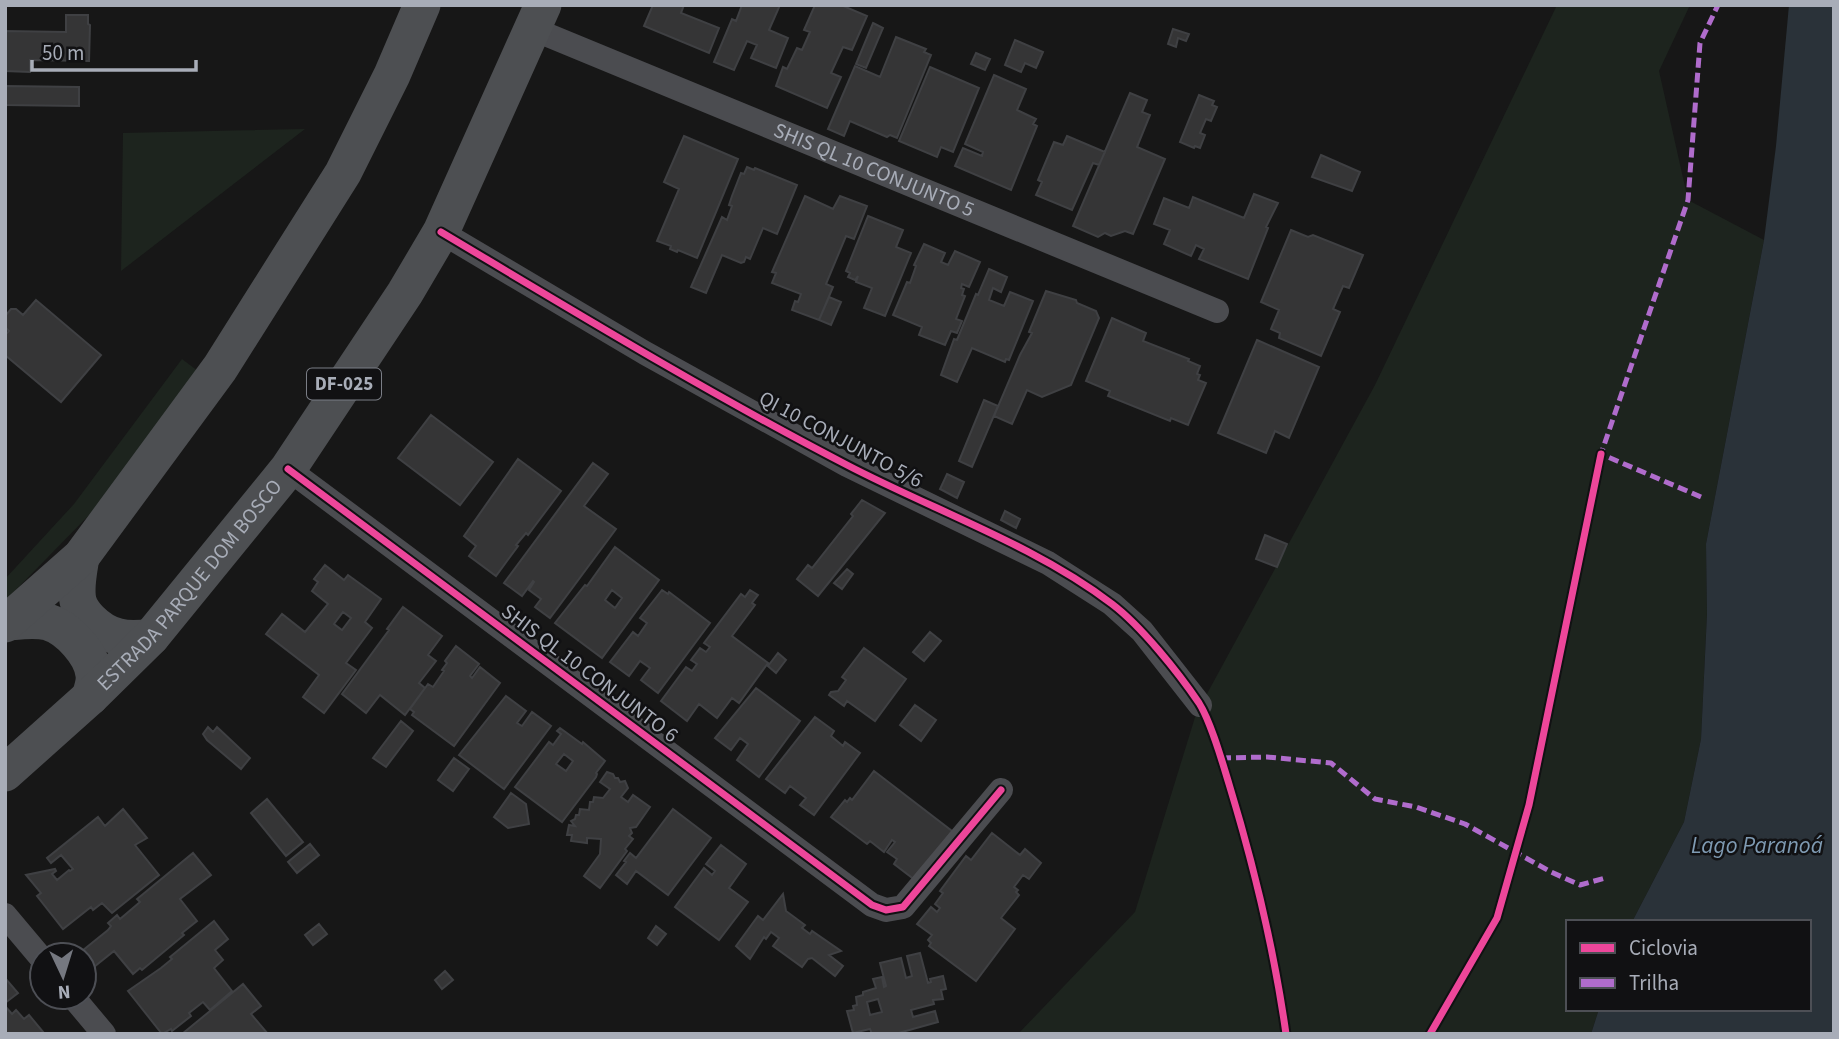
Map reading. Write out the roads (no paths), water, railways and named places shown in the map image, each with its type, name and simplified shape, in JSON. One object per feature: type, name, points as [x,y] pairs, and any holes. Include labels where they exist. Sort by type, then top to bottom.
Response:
[{"type":"main road","points":[[7,623],[81,557],[220,368],[343,173],[392,75],[422,5]]},
{"type":"main road","name":"ESTRADA PARQUE DOM BOSCO","points":[[5,773],[90,697],[151,637],[288,469],[405,293],[441,232],[538,17]]},
{"type":"main road","points":[[81,557],[78,601],[84,614],[99,629],[115,637],[132,640],[151,637]]},
{"type":"main road","points":[[7,623],[35,620],[50,623],[65,632],[91,661],[95,679],[90,697]]},
{"type":"street","name":"SHIS QL 10 CONJUNTO 5","points":[[538,17],[1217,311]]},
{"type":"street","name":"QI 10 CONJUNTO 5/6","points":[[441,232],[645,354],[835,458],[1048,563],[1112,604],[1142,631],[1200,705]]},
{"type":"street","name":"SHIS QL 10 CONJUNTO 6","points":[[288,469],[872,905],[886,910],[903,907],[1001,790]]},
{"type":"street","points":[[5,915],[28,942]]},
{"type":"street","points":[[84,1011],[103,1034]]},
{"type":"water","name":"Lago Paranoá","points":[[1789,5],[1834,5],[1834,1034],[1591,1034],[1598,1011],[1811,1011],[1811,920],[1633,920],[1684,822],[1701,739],[1707,614],[1706,544],[1764,240]]}]
